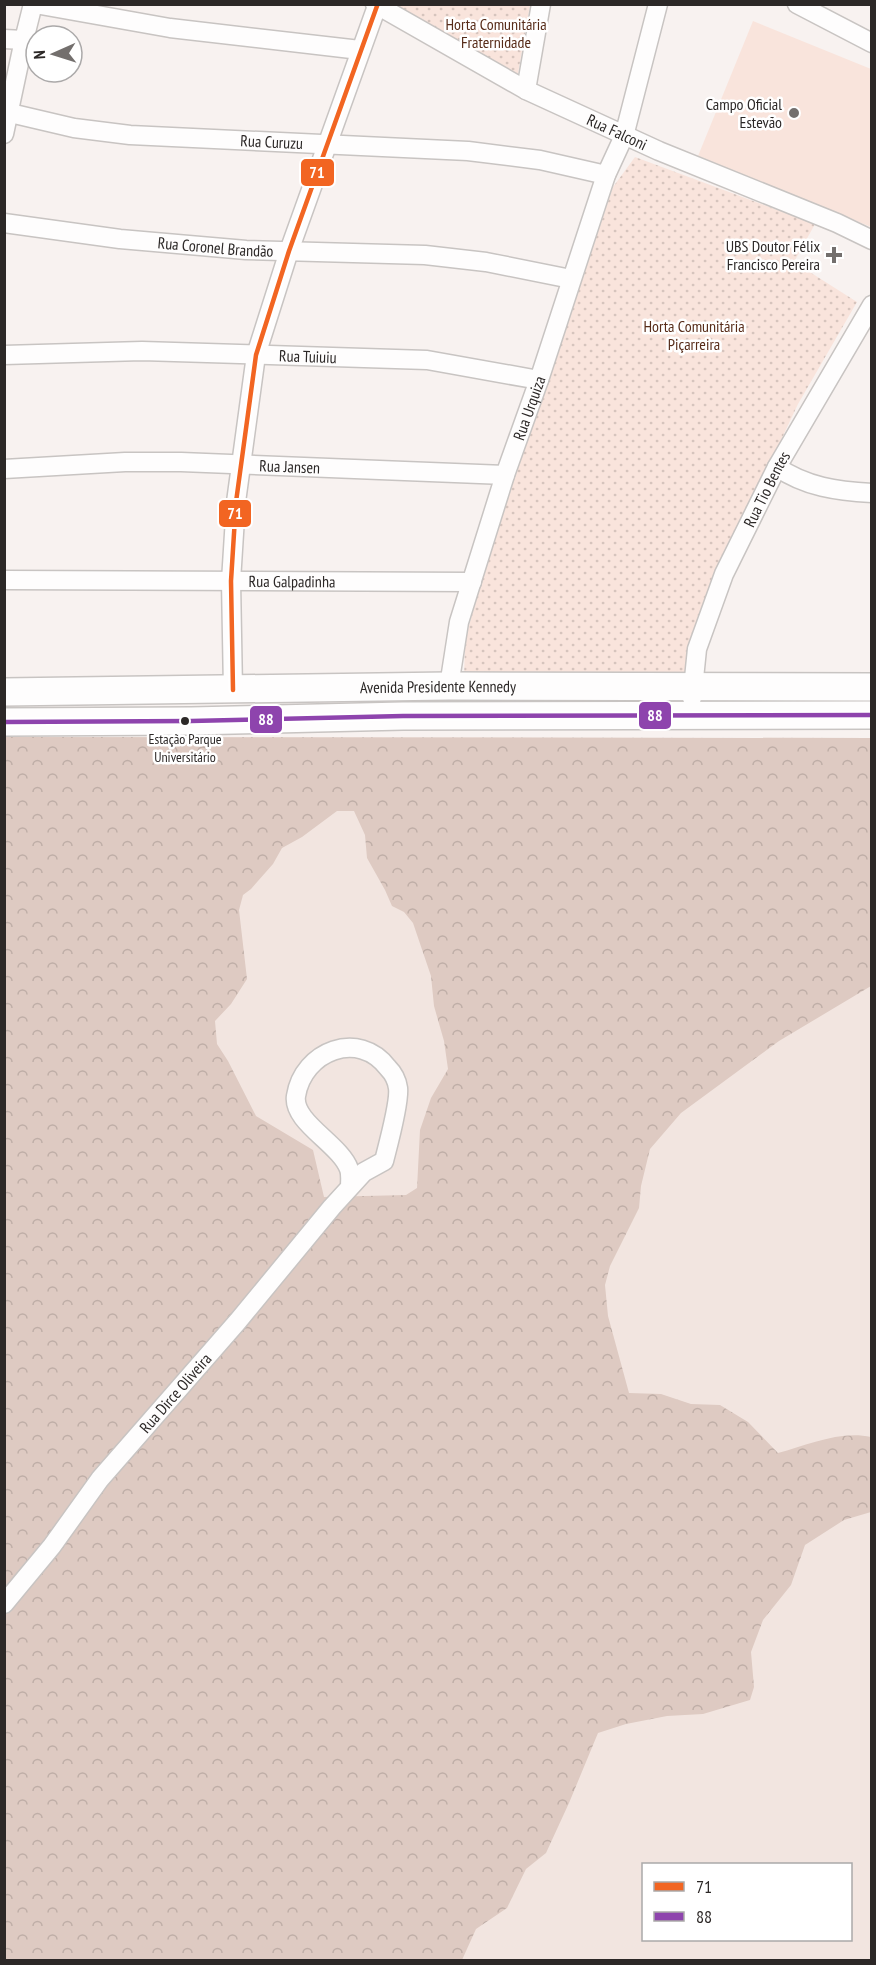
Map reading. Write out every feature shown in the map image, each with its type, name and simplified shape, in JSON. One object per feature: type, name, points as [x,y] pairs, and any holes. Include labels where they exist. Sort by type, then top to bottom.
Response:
[{"type":"main road","name":"Avenida Presidente Kennedy","points":[[4,692],[449,687],[692,700],[872,715]]},
{"type":"main road","name":"Avenida Presidente Kennedy","points":[[4,722],[191,721],[403,716],[692,700],[872,687]]},
{"type":"street","points":[[28,24],[34,4],[170,28],[360,50]]},
{"type":"street","points":[[526,90],[541,4]]},
{"type":"street","name":"Rua Urquiza","points":[[449,687],[459,622],[505,475],[539,380],[606,175],[624,136],[658,4]]},
{"type":"street","points":[[797,4],[872,43]]},
{"type":"street","points":[[233,690],[231,581],[240,465],[256,355],[288,252],[376,5]]},
{"type":"street","name":"Rua Falconi","points":[[376,5],[526,90],[624,136],[837,223],[872,240]]},
{"type":"street","points":[[4,39],[24,40],[4,135]]},
{"type":"street","name":"Rua Curuzu","points":[[10,113],[74,128],[130,135],[468,151],[540,160],[606,175]]},
{"type":"street","name":"Rua Coronel Brandão","points":[[4,223],[120,239],[246,250],[425,255],[486,262],[571,279]]},
{"type":"street","name":"Rua Tio Bentes","points":[[692,700],[697,649],[724,574],[777,467],[869,316]]},
{"type":"street","name":"Rua Tuiuiu","points":[[4,355],[142,351],[427,360],[539,380]]},
{"type":"street","name":"Rua Jansen","points":[[4,469],[124,462],[181,462],[505,475]]},
{"type":"street","points":[[777,467],[791,477],[816,487],[872,493]]},
{"type":"street","name":"Rua Galpadinha","points":[[4,580],[472,582]]},
{"type":"street","name":"Rua Dirce Oliveira","points":[[4,1604],[52,1546],[100,1479],[350,1187],[364,1172],[384,1161],[398,1100],[398,1087],[392,1073],[380,1057],[350,1046],[314,1062],[301,1081],[296,1098],[297,1109],[334,1147],[349,1168],[350,1187]]},
{"type":"shaded area","points":[[5,737],[871,738],[871,1960],[5,1960]]},
{"type":"green space","name":"Horta Comunitária Fraternidade","points":[[387,5],[530,5],[517,79]]},
{"type":"green space","name":"Campo Oficial Estevão","points":[[753,21],[871,69],[871,227],[698,156]]},
{"type":"green space","name":"Horta Comunitária Piçarreira","points":[[635,157],[815,224],[794,262],[857,302],[798,404],[701,610],[687,678],[464,679],[465,643],[479,584],[613,187]]},
{"type":"green space","points":[[5,737],[871,738],[871,986],[779,1041],[681,1113],[650,1149],[641,1186],[639,1208],[610,1266],[605,1285],[608,1316],[629,1393],[661,1394],[691,1404],[720,1405],[748,1422],[778,1453],[836,1437],[860,1435],[871,1437],[871,1512],[844,1520],[805,1545],[791,1585],[763,1620],[751,1652],[754,1687],[750,1700],[703,1714],[667,1716],[626,1724],[598,1733],[546,1853],[526,1869],[507,1908],[476,1929],[462,1960],[5,1960]],"holes":[[[337,811],[354,811],[365,835],[367,858],[392,906],[404,912],[413,923],[431,976],[434,1006],[444,1041],[448,1069],[431,1098],[420,1130],[417,1188],[406,1195],[324,1197],[313,1150],[256,1116],[217,1044],[215,1021],[231,1004],[247,979],[239,910],[243,895],[273,864],[282,848],[302,837]]]},
{"type":"transit line","name":"71","points":[[233,690],[231,581],[236,502],[256,355],[289,251],[377,6]]},
{"type":"transit line","name":"88","points":[[4,722],[191,721],[403,716],[872,715]]},
{"type":"place","name":"Campo Oficial Estevão","points":[[794,113]]},
{"type":"place","name":"UBS Doutor Félix Francisco Pereira","points":[[834,255]]},
{"type":"place","name":"Estação Parque Universitário","points":[[185,721]]}]
